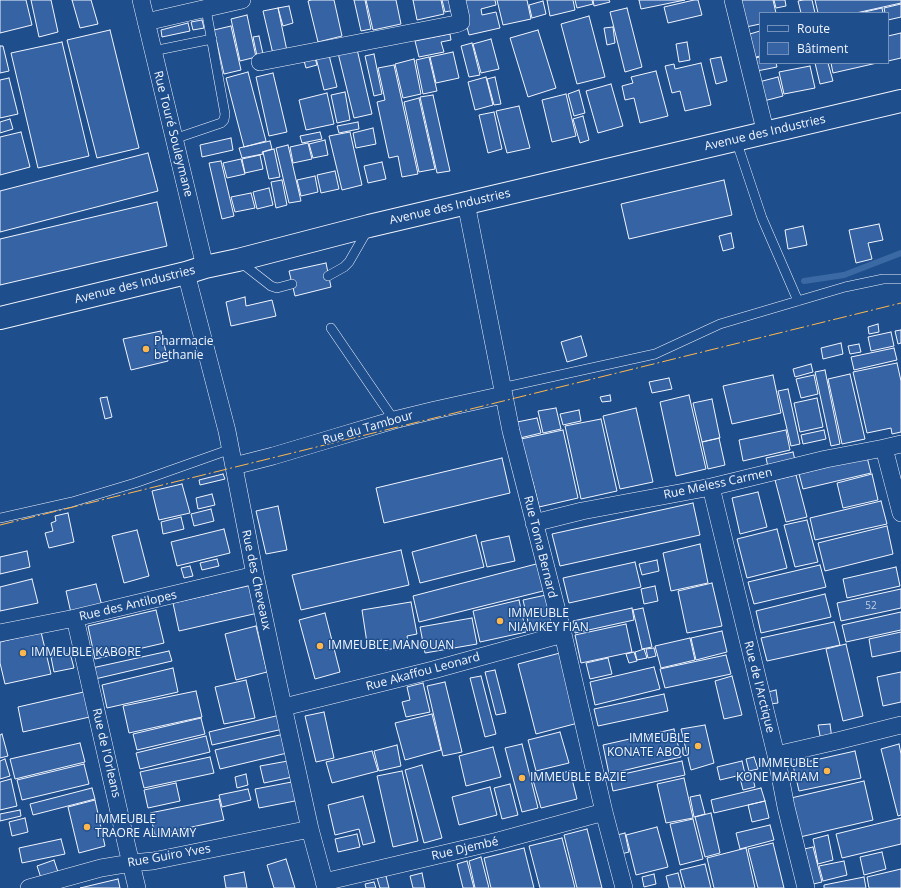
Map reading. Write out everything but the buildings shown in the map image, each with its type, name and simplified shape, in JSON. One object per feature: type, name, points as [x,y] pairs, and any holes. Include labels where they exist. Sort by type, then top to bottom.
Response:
[{"type":"street","name":"Rue Touré Souleymane","points":[[141,0],[174,139],[196,270]]},
{"type":"street","points":[[146,22],[242,0]]},
{"type":"street","points":[[260,62],[456,24],[461,22],[457,0]]},
{"type":"street","points":[[734,0],[766,134]]},
{"type":"street","name":"Avenue des Industries","points":[[0,318],[238,260],[369,226],[766,134],[901,101]]},
{"type":"street","name":"Rue Toma Bernard","points":[[466,203],[510,431],[563,634],[604,812],[624,888]]},
{"type":"street","name":"Rue des Cheveaux","points":[[196,270],[255,575],[310,829],[325,885]]},
{"type":"street","name":"Rue du Tambour","points":[[232,458],[273,456],[394,420],[502,392]]},
{"type":"street","name":"Rue Meless Carmen","points":[[534,523],[582,511],[711,487],[826,459],[901,444]]},
{"type":"street","points":[[884,448],[901,513]]},
{"type":"street","name":"Rue de l'Arctique","points":[[711,487],[776,755],[786,807],[806,888]]},
{"type":"street","name":"Rue des Antilopes","points":[[0,633],[75,618],[255,575]]},
{"type":"street","name":"Rue de l'Orleans","points":[[75,618],[137,888]]},
{"type":"street","name":"Rue Akaffou Leonard","points":[[284,707],[433,670],[563,634]]},
{"type":"street","points":[[776,755],[901,725]]},
{"type":"street","name":"Rue Djembé","points":[[325,885],[498,841],[604,812]]},
{"type":"street","name":"Rue Guiro Yves","points":[[29,888],[101,868],[152,861],[310,829]]},
{"type":"lane","points":[[174,139],[221,123],[224,120],[225,114],[206,9]]},
{"type":"lane","points":[[153,51],[212,39]]},
{"type":"lane","points":[[736,140],[762,218],[798,301]]},
{"type":"lane","points":[[328,276],[344,268],[349,262],[369,226]]},
{"type":"lane","points":[[238,260],[271,286],[277,288],[292,284]]},
{"type":"lane","points":[[502,392],[654,354],[720,324],[845,287],[883,279],[901,279]]},
{"type":"lane","points":[[331,328],[394,420]]},
{"type":"lane","points":[[0,518],[72,502],[135,483],[232,458]]},
{"type":"waterway","points":[[804,281],[844,275],[901,253]]},
{"type":"power","points":[[0,525],[901,303]]},
{"type":"place","name":"Pharmacie bethanie","points":[[146,349]]},
{"type":"place","name":"IMMEUBLE NIAMKEY FIAN","points":[[500,621]]},
{"type":"place","name":"IMMEUBLE MANOUAN","points":[[320,646]]},
{"type":"place","name":"IMMEUBLE KABORE","points":[[23,653]]},
{"type":"place","name":"IMMEUBLE KONATE ABOU","points":[[698,746]]},
{"type":"place","name":"IMMEUBLE KONE MARIAM","points":[[827,771]]},
{"type":"place","name":"IMMEUBLE BAZIE","points":[[522,778]]},
{"type":"place","name":"IMMEUBLE TRAORE ALIMAMY","points":[[87,827]]}]
